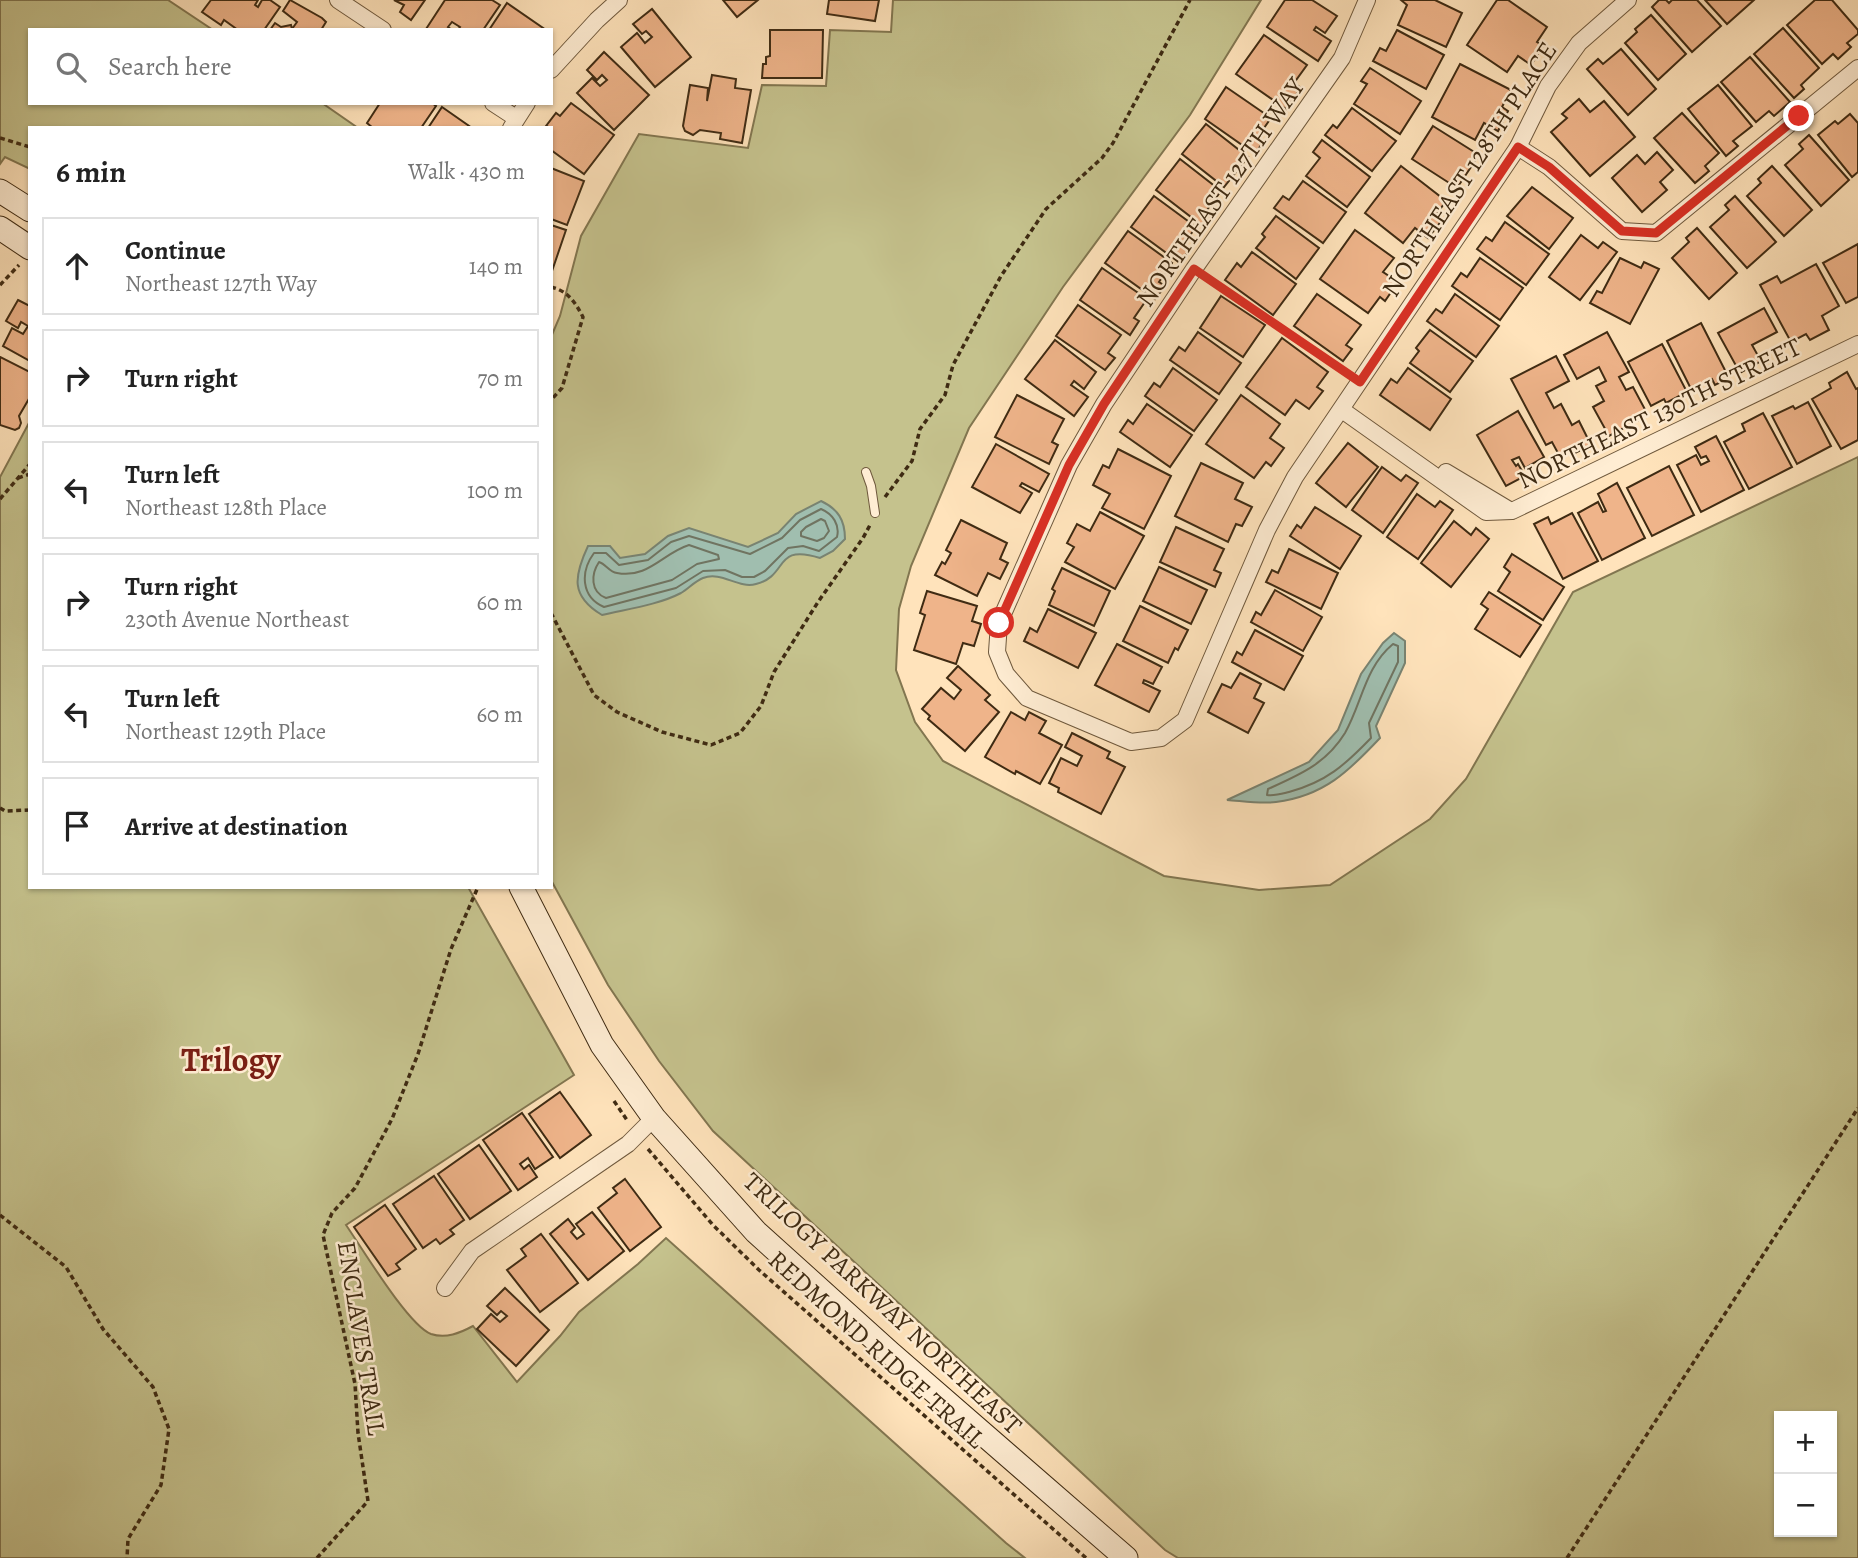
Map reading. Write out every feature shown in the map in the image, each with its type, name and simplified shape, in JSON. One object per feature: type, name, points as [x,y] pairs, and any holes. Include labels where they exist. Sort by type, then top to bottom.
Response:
[{"type":"street","points":[[338,0],[380,28]]},
{"type":"street","points":[[553,68],[597,19],[620,0]]},
{"type":"street","name":"NORTHEAST 127TH WAY","points":[[1161,738],[1131,742],[1027,698],[1006,674],[996,652],[999,623],[1069,465],[1104,404],[1194,269],[1342,58],[1367,0]]},
{"type":"street","name":"NORTHEAST 128TH PLACE","points":[[1161,738],[1185,720],[1267,530],[1295,477],[1518,147],[1548,86],[1579,44],[1628,0]]},
{"type":"street","points":[[1518,147],[1549,167],[1622,231],[1656,233],[1858,68]]},
{"type":"street","points":[[495,105],[514,123],[526,105]]},
{"type":"street","points":[[0,191],[28,208]]},
{"type":"street","points":[[0,228],[24,257]]},
{"type":"street","name":"NORTHEAST 130TH STREET","points":[[1342,410],[1512,512],[1858,344]]},
{"type":"street","name":"TRILOGY PARKWAY NORTHEAST","points":[[522,889],[602,1045],[654,1118],[756,1233],[919,1379],[1126,1558]]},
{"type":"street","points":[[445,1288],[472,1251],[628,1144],[654,1118]]},
{"type":"lane","points":[[866,472],[872,486],[875,513]]},
{"type":"path","points":[[553,616],[594,695],[617,712],[662,732],[711,745],[740,733],[761,706],[774,673],[818,601],[863,538],[880,503],[912,461],[920,429],[945,396],[953,365],[1001,276],[1046,209],[1102,158],[1113,143],[1190,0]]},
{"type":"path","points":[[0,138],[28,146]]},
{"type":"path","points":[[0,285],[24,257]]},
{"type":"path","points":[[1194,269],[1360,382]]},
{"type":"path","points":[[553,288],[575,300],[583,317],[562,388],[553,398]]},
{"type":"path","points":[[0,499],[28,466]]},
{"type":"path","points":[[16,479],[28,475]]},
{"type":"path","points":[[0,808],[5,811],[28,810]]},
{"type":"path","name":"ENCLAVES TRAIL","points":[[317,1558],[368,1501],[358,1433],[355,1384],[323,1235],[332,1213],[355,1188],[392,1119],[418,1054],[450,949],[477,889]]},
{"type":"path","points":[[1567,1558],[1858,1108]]},
{"type":"path","name":"REDMOND RIDGE TRAIL","points":[[654,1157],[713,1225],[759,1270],[1086,1558]]},
{"type":"path","points":[[0,1215],[66,1267],[103,1329],[153,1387],[169,1429],[161,1485],[128,1539],[127,1558]]},
{"type":"shaded area","points":[[0,0],[168,0],[210,28],[28,28],[28,105],[325,105],[355,126],[28,126],[28,168],[5,157],[0,164]]},
{"type":"shaded area","points":[[893,0],[1261,0],[1190,115],[1063,287],[969,428],[911,566],[899,609],[896,670],[915,722],[943,761],[1164,876],[1259,890],[1330,885],[1430,819],[1466,779],[1573,592],[1858,457],[1858,1558],[1178,1558],[1165,1550],[713,1131],[659,1061],[608,985],[553,884],[553,332],[560,316],[581,236],[639,134],[748,148],[762,85],[826,86],[830,30],[891,32]]},
{"type":"shaded area","points":[[28,425],[28,889],[469,889],[574,1075],[346,1225],[386,1285],[421,1328],[442,1336],[473,1326],[517,1382],[579,1312],[666,1238],[1025,1558],[0,1558],[0,477]]},
{"type":"water","points":[[821,501],[839,516],[844,526],[845,539],[833,551],[820,558],[805,554],[788,558],[766,580],[756,584],[743,584],[710,576],[662,601],[602,615],[584,600],[580,593],[578,576],[588,546],[610,546],[620,558],[645,554],[668,536],[689,528],[748,547],[778,533],[796,514]]},
{"type":"water","points":[[1394,633],[1405,641],[1405,663],[1376,726],[1380,738],[1369,750],[1334,780],[1308,794],[1270,803],[1227,800],[1309,762],[1338,730],[1361,674],[1383,643]]},
{"type":"building","points":[[211,0],[258,0],[255,5],[258,7],[262,0],[270,0],[280,7],[265,28],[235,28],[224,20],[221,25],[202,12]]},
{"type":"building","points":[[290,0],[326,22],[322,28],[293,28],[297,22],[283,11]]},
{"type":"building","points":[[394,0],[425,0],[411,20],[400,12],[404,5]]},
{"type":"building","points":[[445,0],[492,0],[500,5],[484,28],[459,28],[452,22],[449,28],[427,28]]},
{"type":"building","points":[[723,0],[758,0],[737,17]]},
{"type":"building","points":[[829,0],[879,0],[875,21],[827,14]]},
{"type":"building","points":[[1285,0],[1312,0],[1337,16],[1325,33],[1316,27],[1314,30],[1331,41],[1318,61],[1267,27]]},
{"type":"building","points":[[1401,0],[1435,0],[1462,13],[1446,47],[1398,25],[1407,5]]},
{"type":"building","points":[[1497,0],[1508,0],[1547,27],[1537,42],[1543,46],[1531,65],[1518,56],[1507,72],[1467,45]]},
{"type":"building","points":[[1659,0],[1669,3],[1672,0],[1697,0],[1721,26],[1692,52],[1652,7]]},
{"type":"building","points":[[1705,0],[1754,0],[1727,24]]},
{"type":"building","points":[[1815,0],[1832,0],[1858,30],[1858,34],[1847,43],[1851,47],[1838,59],[1833,54],[1822,64],[1787,25]]},
{"type":"building","points":[[507,3],[543,28],[490,28]]},
{"type":"building","points":[[652,9],[691,57],[655,87],[621,47],[637,33],[645,43],[652,37],[646,31],[642,34],[633,24]]},
{"type":"building","points":[[1651,15],[1686,54],[1658,80],[1625,43],[1637,32],[1635,29]]},
{"type":"building","points":[[275,23],[281,27],[291,25],[292,28],[271,28]]},
{"type":"building","points":[[1783,28],[1819,68],[1801,85],[1804,89],[1794,98],[1754,54]]},
{"type":"building","points":[[770,30],[823,30],[822,78],[762,78],[763,64],[766,64],[766,57],[770,56]]},
{"type":"building","points":[[1397,30],[1444,55],[1426,89],[1373,61],[1380,48],[1386,51]]},
{"type":"building","points":[[1264,35],[1307,65],[1294,83],[1301,88],[1286,109],[1236,74]]},
{"type":"building","points":[[1621,49],[1656,89],[1628,115],[1587,69],[1598,59],[1603,64]]},
{"type":"building","points":[[604,52],[649,95],[614,130],[577,93],[592,78],[600,86],[607,80],[602,75],[597,80],[587,70]]},
{"type":"building","points":[[1750,57],[1790,102],[1774,116],[1769,111],[1756,122],[1721,82]]},
{"type":"building","points":[[1460,64],[1511,90],[1502,107],[1508,111],[1498,131],[1484,123],[1475,140],[1432,117]]},
{"type":"building","points":[[1370,68],[1421,101],[1400,134],[1354,104],[1367,84],[1361,81]]},
{"type":"building","points":[[712,75],[736,79],[735,88],[751,90],[742,143],[720,139],[721,133],[700,130],[693,135],[685,131],[683,126],[690,85],[708,88],[707,101]]},
{"type":"building","points":[[1718,85],[1752,126],[1733,141],[1738,146],[1726,156],[1688,109]]},
{"type":"building","points":[[1226,87],[1271,118],[1257,138],[1263,142],[1255,154],[1205,119]]},
{"type":"building","points":[[1579,99],[1590,112],[1604,101],[1635,137],[1590,176],[1551,132],[1567,118],[1562,114]]},
{"type":"building","points":[[571,103],[614,135],[584,174],[553,151],[553,126],[546,126],[556,113],[560,116]]},
{"type":"building","points":[[379,105],[436,106],[422,126],[371,126],[367,123]]},
{"type":"building","points":[[442,107],[469,126],[429,126]]},
{"type":"building","points":[[1352,108],[1396,141],[1372,171],[1325,135],[1333,125],[1337,128]]},
{"type":"building","points":[[1682,113],[1719,153],[1705,166],[1709,171],[1695,183],[1654,138]]},
{"type":"building","points":[[1850,114],[1858,123],[1858,172],[1852,177],[1818,135],[1835,121],[1838,124]]},
{"type":"building","points":[[1206,124],[1248,157],[1224,187],[1182,154]]},
{"type":"building","points":[[1433,126],[1479,155],[1457,188],[1412,159]]},
{"type":"building","points":[[1809,135],[1849,180],[1821,206],[1785,165],[1803,149],[1799,144]]},
{"type":"building","points":[[1322,140],[1370,177],[1347,207],[1306,176],[1320,158],[1313,152]]},
{"type":"building","points":[[1657,152],[1673,170],[1660,182],[1667,190],[1642,212],[1612,178],[1637,155],[1645,164]]},
{"type":"building","points":[[1180,159],[1221,191],[1207,210],[1213,215],[1204,227],[1156,190]]},
{"type":"building","points":[[1401,166],[1446,201],[1436,215],[1442,220],[1428,238],[1415,228],[1403,243],[1365,213]]},
{"type":"building","points":[[1772,166],[1812,210],[1784,236],[1747,196],[1761,183],[1758,179]]},
{"type":"building","points":[[553,169],[584,181],[567,225],[553,220]]},
{"type":"building","points":[[1303,181],[1346,212],[1323,243],[1274,208],[1283,196],[1289,200]]},
{"type":"building","points":[[1532,187],[1573,218],[1549,249],[1507,216]]},
{"type":"building","points":[[1154,196],[1196,227],[1183,245],[1190,249],[1180,263],[1131,227]]},
{"type":"building","points":[[1735,196],[1776,242],[1747,268],[1710,227],[1729,210],[1725,205]]},
{"type":"building","points":[[1276,216],[1319,248],[1296,279],[1256,248],[1265,237],[1262,234]]},
{"type":"building","points":[[1505,222],[1549,254],[1526,285],[1477,249],[1486,237],[1492,241]]},
{"type":"building","points":[[553,226],[566,230],[553,268]]},
{"type":"building","points":[[1697,228],[1737,273],[1709,299],[1672,258],[1689,242],[1686,238]]},
{"type":"building","points":[[1355,230],[1394,258],[1383,272],[1398,282],[1385,301],[1380,297],[1368,313],[1320,279]]},
{"type":"building","points":[[1128,231],[1172,263],[1159,282],[1165,286],[1155,299],[1105,263]]},
{"type":"building","points":[[1581,235],[1598,248],[1603,242],[1617,252],[1580,300],[1549,277]]},
{"type":"building","points":[[1858,244],[1858,297],[1846,303],[1823,263]]},
{"type":"building","points":[[1252,252],[1296,284],[1273,315],[1225,280],[1237,263],[1241,267]]},
{"type":"building","points":[[1480,258],[1523,288],[1500,320],[1452,286],[1461,273],[1467,277]]},
{"type":"building","points":[[1620,258],[1641,268],[1644,262],[1659,269],[1630,324],[1590,303],[1597,291],[1602,293]]},
{"type":"building","points":[[1816,264],[1839,306],[1822,316],[1829,330],[1810,340],[1806,334],[1791,342],[1760,285],[1777,276],[1781,283]]},
{"type":"building","points":[[1102,268],[1147,299],[1134,318],[1139,321],[1130,335],[1080,300]]},
{"type":"building","points":[[1317,294],[1361,325],[1346,345],[1352,349],[1343,361],[1294,326]]},
{"type":"building","points":[[1455,294],[1499,326],[1476,357],[1427,321],[1436,309],[1442,313]]},
{"type":"building","points":[[1221,296],[1265,325],[1243,357],[1200,328]]},
{"type":"building","points":[[18,300],[28,305],[28,326],[21,322],[18,328],[6,321]]},
{"type":"building","points":[[1078,305],[1121,335],[1108,353],[1115,358],[1105,370],[1056,336]]},
{"type":"building","points":[[1764,308],[1777,332],[1752,345],[1761,361],[1740,373],[1718,333]]},
{"type":"building","points":[[1701,323],[1729,378],[1715,385],[1712,379],[1691,389],[1667,341]]},
{"type":"building","points":[[28,326],[28,360],[3,346],[12,328],[23,334]]},
{"type":"building","points":[[1430,330],[1473,361],[1450,392],[1410,363],[1419,351],[1416,348]]},
{"type":"building","points":[[1198,332],[1241,363],[1219,394],[1170,360],[1179,347],[1185,351]]},
{"type":"building","points":[[1607,332],[1629,372],[1619,377],[1626,390],[1633,387],[1648,415],[1609,436],[1593,407],[1604,401],[1596,386],[1606,381],[1599,367],[1577,379],[1564,355]]},
{"type":"building","points":[[1282,338],[1328,372],[1317,387],[1323,391],[1309,409],[1296,400],[1285,415],[1246,387]]},
{"type":"building","points":[[1055,340],[1096,372],[1084,389],[1074,381],[1071,385],[1088,397],[1074,416],[1025,379]]},
{"type":"building","points":[[1662,344],[1687,392],[1666,403],[1664,399],[1651,406],[1628,362]]},
{"type":"building","points":[[1556,356],[1569,381],[1546,393],[1554,408],[1561,404],[1572,425],[1579,421],[1591,445],[1573,454],[1570,449],[1559,455],[1552,442],[1546,445],[1511,379]]},
{"type":"building","points":[[0,357],[28,371],[28,400],[19,416],[19,428],[15,430],[0,425]]},
{"type":"building","points":[[1173,368],[1217,400],[1194,431],[1145,396],[1154,383],[1160,387]]},
{"type":"building","points":[[1408,368],[1451,399],[1430,430],[1380,395],[1391,379],[1397,383]]},
{"type":"building","points":[[1847,372],[1856,389],[1858,388],[1858,440],[1841,449],[1812,399],[1831,388],[1829,383]]},
{"type":"building","points":[[1017,395],[1064,419],[1052,442],[1058,445],[1049,464],[995,437]]},
{"type":"building","points":[[1241,395],[1280,424],[1270,438],[1284,448],[1271,466],[1266,462],[1254,478],[1206,444]]},
{"type":"building","points":[[1808,402],[1831,446],[1797,464],[1772,416]]},
{"type":"building","points":[[1147,404],[1192,435],[1170,467],[1120,432],[1128,420],[1133,424]]},
{"type":"building","points":[[1518,411],[1544,457],[1525,468],[1519,457],[1512,460],[1516,466],[1518,464],[1525,476],[1506,486],[1477,435]]},
{"type":"building","points":[[1763,413],[1792,467],[1749,489],[1724,442],[1745,431],[1742,424]]},
{"type":"building","points":[[1716,436],[1744,490],[1701,512],[1677,465],[1696,455],[1701,465],[1709,461],[1706,456],[1701,458],[1695,447]]},
{"type":"building","points":[[1348,443],[1378,467],[1346,507],[1316,483]]},
{"type":"building","points":[[996,444],[1049,474],[1039,492],[1022,483],[1020,486],[1032,493],[1020,513],[972,487]]},
{"type":"building","points":[[1118,449],[1171,476],[1144,529],[1102,508],[1110,494],[1093,485],[1103,465],[1109,468]]},
{"type":"building","points":[[1201,463],[1243,483],[1235,499],[1252,507],[1242,526],[1236,524],[1228,542],[1175,516]]},
{"type":"building","points":[[1669,466],[1694,515],[1652,536],[1627,488]]},
{"type":"building","points":[[1382,467],[1401,481],[1406,475],[1418,483],[1383,533],[1352,510]]},
{"type":"building","points":[[1617,483],[1645,538],[1602,560],[1578,513],[1598,502],[1603,512],[1606,511],[1598,494]]},
{"type":"building","points":[[1417,494],[1435,507],[1440,501],[1453,510],[1418,559],[1387,537]]},
{"type":"building","points":[[1315,507],[1361,536],[1340,569],[1290,536],[1297,525],[1301,528]]},
{"type":"building","points":[[1100,512],[1144,536],[1115,589],[1065,562],[1074,547],[1067,543],[1077,524],[1090,531]]},
{"type":"building","points":[[1572,513],[1598,561],[1563,579],[1534,524],[1548,517],[1551,524]]},
{"type":"building","points":[[961,520],[1007,543],[1000,559],[1008,563],[1000,579],[988,573],[977,596],[935,575],[951,553],[946,550]]},
{"type":"building","points":[[1454,521],[1471,535],[1476,528],[1489,539],[1451,587],[1421,563]]},
{"type":"building","points":[[1176,527],[1224,549],[1214,570],[1221,573],[1215,587],[1160,562]]},
{"type":"building","points":[[1289,549],[1338,573],[1321,609],[1266,582],[1272,570],[1278,573]]},
{"type":"building","points":[[1512,554],[1564,587],[1543,620],[1498,591],[1510,572],[1504,567]]},
{"type":"building","points":[[1159,567],[1207,590],[1191,624],[1143,601]]},
{"type":"building","points":[[1062,568],[1110,591],[1094,626],[1049,605],[1055,591],[1052,589]]},
{"type":"building","points":[[1275,590],[1322,617],[1303,651],[1251,622],[1256,612],[1261,615]]},
{"type":"building","points":[[927,591],[977,606],[972,621],[981,624],[974,646],[963,643],[956,664],[914,650],[925,615],[920,613]]},
{"type":"building","points":[[1489,592],[1541,625],[1520,657],[1475,629],[1488,609],[1481,604]]},
{"type":"building","points":[[1140,606],[1188,630],[1168,663],[1123,641]]},
{"type":"building","points":[[1048,609],[1096,633],[1078,668],[1024,641],[1030,628],[1037,632]]},
{"type":"building","points":[[1255,630],[1303,656],[1284,690],[1232,662],[1237,652],[1242,655]]},
{"type":"building","points":[[1117,644],[1162,667],[1153,684],[1144,680],[1143,683],[1160,691],[1149,712],[1095,685]]},
{"type":"building","points":[[958,666],[990,695],[985,700],[999,712],[965,751],[928,719],[930,716],[922,709],[941,688],[954,699],[961,690],[947,678]]},
{"type":"building","points":[[1240,673],[1261,684],[1254,698],[1264,703],[1248,733],[1208,712],[1222,684],[1231,688]]},
{"type":"building","points":[[1011,712],[1025,720],[1029,712],[1046,721],[1039,733],[1062,745],[1040,784],[985,757]]},
{"type":"building","points":[[1072,733],[1110,752],[1107,758],[1125,767],[1101,814],[1058,792],[1059,788],[1049,783],[1061,758],[1077,766],[1082,756],[1065,747]]},
{"type":"building","points":[[560,1092],[591,1135],[560,1158],[529,1114]]},
{"type":"building","points":[[522,1113],[553,1157],[535,1169],[528,1158],[520,1164],[524,1169],[529,1165],[537,1177],[518,1190],[483,1140]]},
{"type":"building","points":[[479,1145],[511,1191],[470,1219],[438,1174]]},
{"type":"building","points":[[434,1176],[464,1220],[450,1230],[454,1234],[440,1244],[436,1239],[423,1248],[393,1204]]},
{"type":"building","points":[[625,1179],[661,1227],[630,1251],[598,1208],[617,1193],[613,1188]]},
{"type":"building","points":[[385,1205],[416,1249],[396,1264],[400,1269],[388,1276],[354,1227]]},
{"type":"building","points":[[592,1212],[624,1251],[588,1280],[550,1234],[568,1219],[575,1228],[571,1232],[577,1239],[584,1234],[576,1224]]},
{"type":"building","points":[[541,1234],[578,1283],[540,1312],[507,1270],[526,1256],[521,1249]]},
{"type":"building","points":[[505,1288],[549,1330],[516,1366],[477,1329],[491,1314],[500,1322],[507,1316],[501,1311],[497,1315],[487,1306]]},
{"type":"district","name":"Trilogy","points":[[231,1059]]},
{"type":"route","points":[[999,623],[1069,465],[1104,404],[1194,269],[1360,382],[1518,147],[1549,167],[1622,231],[1656,233],[1799,116]]}]
